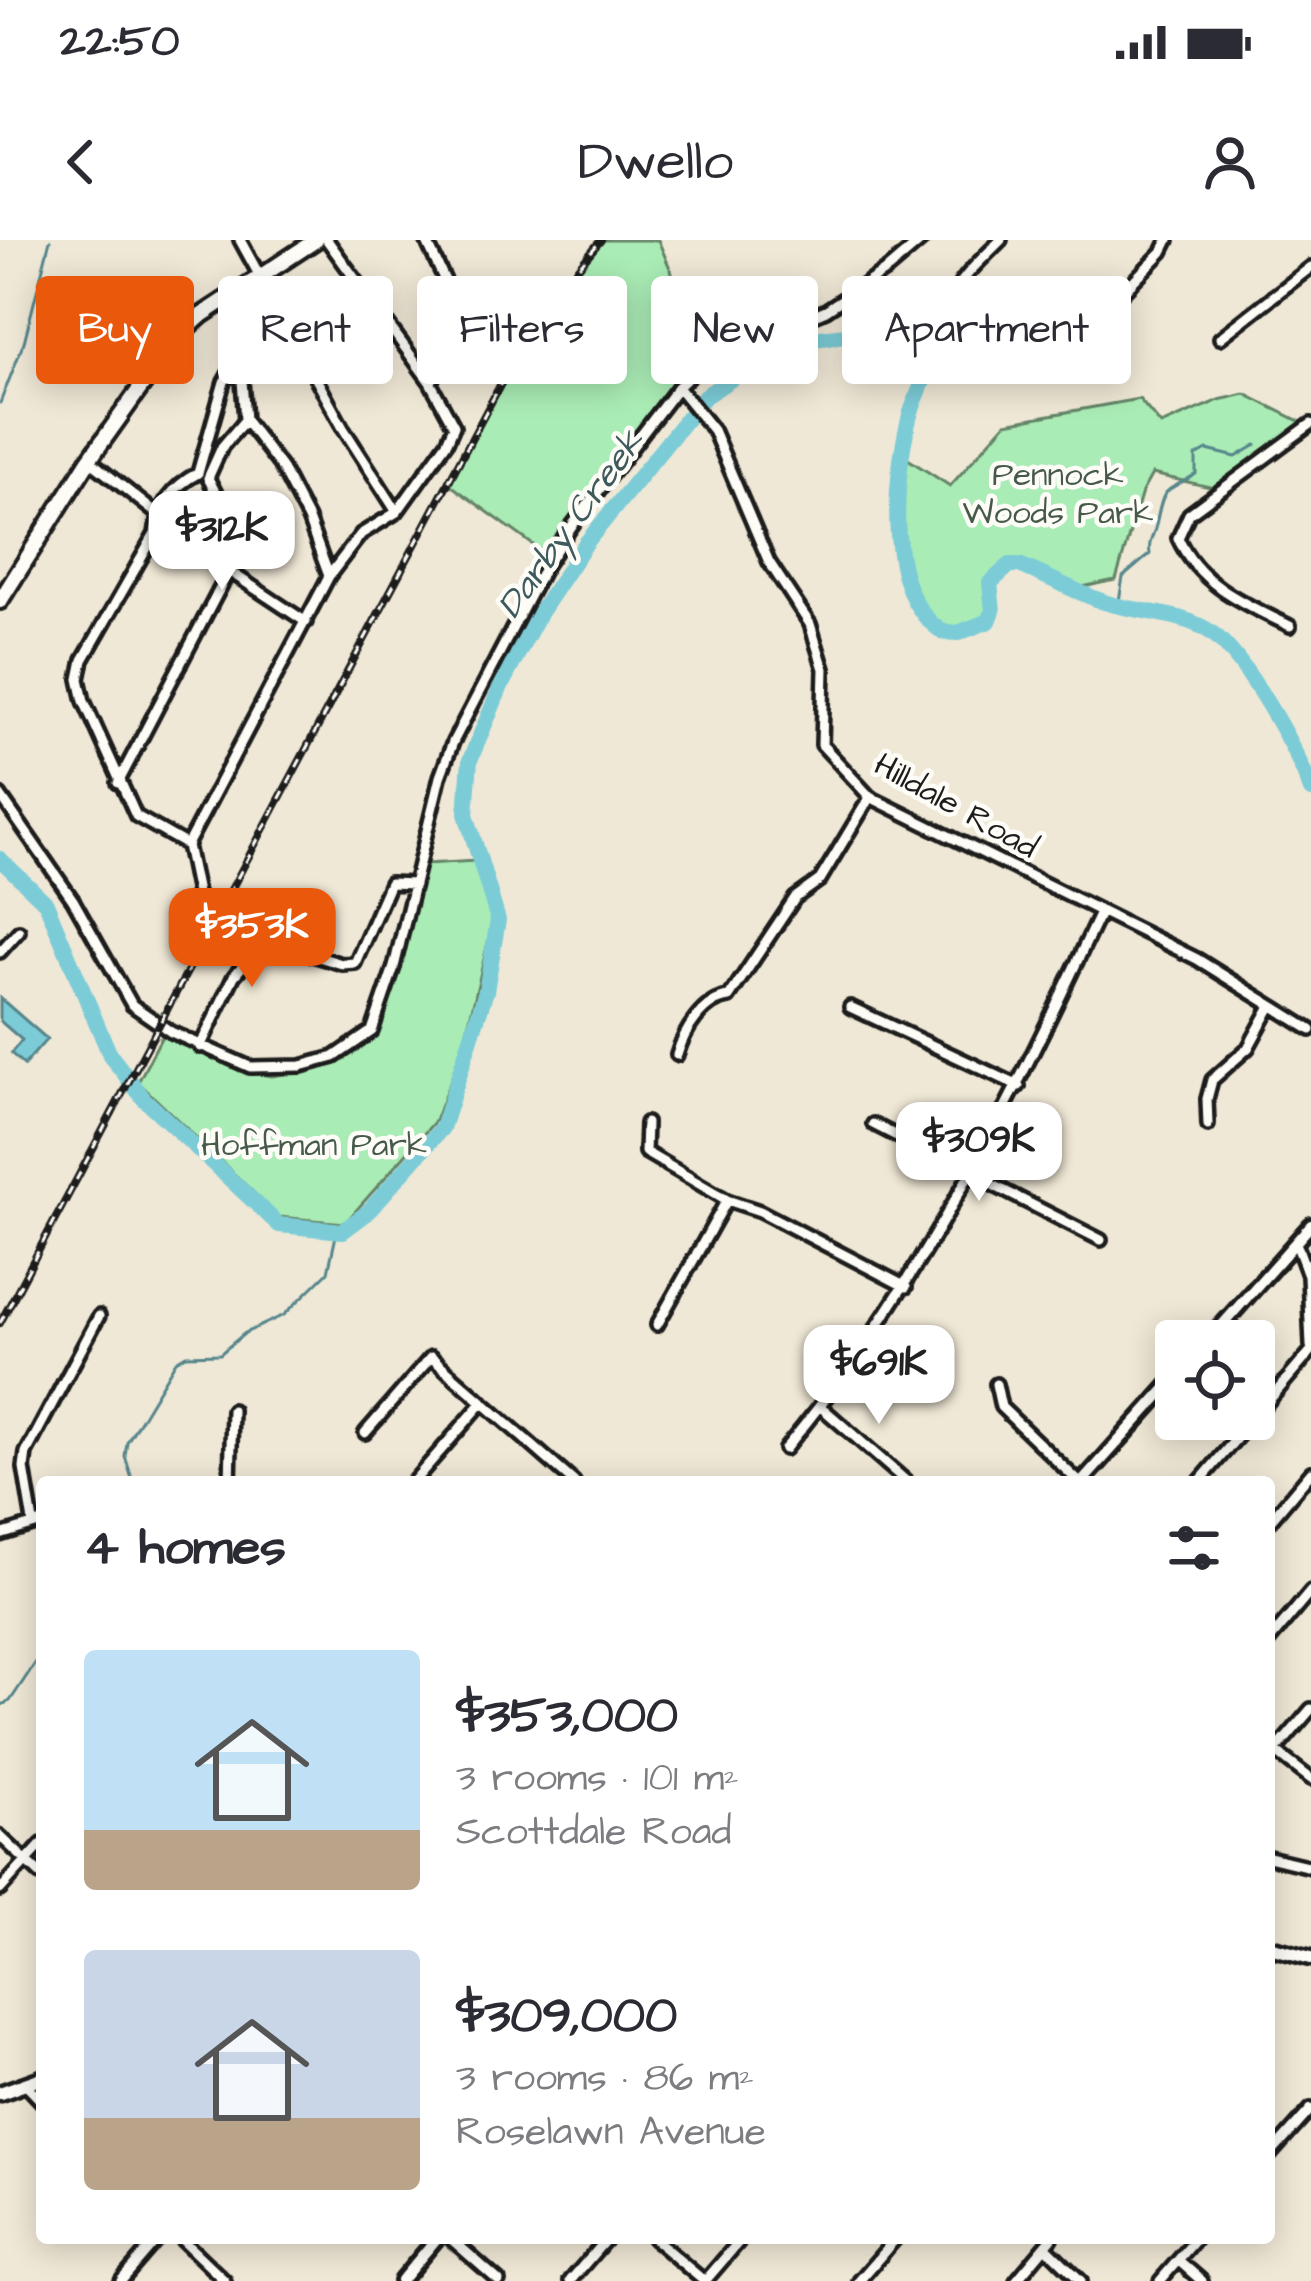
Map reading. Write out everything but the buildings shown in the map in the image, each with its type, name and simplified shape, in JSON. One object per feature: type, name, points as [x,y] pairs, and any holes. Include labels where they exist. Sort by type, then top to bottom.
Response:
[{"type":"main road","points":[[262,276],[316,240]]},
{"type":"main road","points":[[0,601],[89,460],[176,338],[218,305]]},
{"type":"main road","points":[[1275,1949],[1311,1958]]},
{"type":"main road","points":[[0,2092],[36,2080]]},
{"type":"street","points":[[239,240],[262,276]]},
{"type":"street","points":[[326,240],[417,364]]},
{"type":"street","points":[[426,240],[442,276]]},
{"type":"street","points":[[0,795],[74,900],[132,1005],[200,1047],[250,1067],[278,1069],[334,1057],[372,1031],[389,985],[452,742],[544,568],[705,362],[826,310],[922,240]]},
{"type":"street","points":[[1001,240],[950,298],[946,314],[966,361],[1105,311],[1168,240]]},
{"type":"street","points":[[1220,338],[1311,267]]},
{"type":"street","points":[[118,783],[229,571],[223,507],[203,476],[224,384]]},
{"type":"street","points":[[242,384],[245,420],[281,466],[308,519],[328,576]]},
{"type":"street","points":[[320,384],[398,512]]},
{"type":"street","points":[[197,893],[187,845],[328,576],[361,534],[398,512],[447,442],[454,426],[431,384]]},
{"type":"street","name":"Hilldale Road","points":[[681,390],[713,430],[769,562],[810,624],[824,669],[822,745],[870,797],[1197,959],[1311,1030]]},
{"type":"street","points":[[187,845],[136,816],[118,783],[79,679],[83,659],[155,534],[157,514],[175,487],[203,476],[245,420]]},
{"type":"street","points":[[1290,626],[1213,584],[1178,538],[1189,514],[1311,424]]},
{"type":"street","points":[[89,460],[157,514]]},
{"type":"street","points":[[155,534],[229,571],[306,622]]},
{"type":"street","points":[[677,1055],[700,1013],[719,998],[729,997],[795,898],[820,880],[870,797]]},
{"type":"street","points":[[200,1047],[224,993],[256,950],[269,942],[341,964],[355,963],[390,883],[414,884]]},
{"type":"street","points":[[784,1449],[906,1286],[1018,1086],[1100,913]]},
{"type":"street","points":[[0,952],[19,931]]},
{"type":"street","points":[[1208,1125],[1212,1080],[1248,1048],[1270,1006]]},
{"type":"street","points":[[850,1007],[1018,1086]]},
{"type":"street","points":[[646,1123],[645,1152],[727,1200],[760,1211],[906,1286]]},
{"type":"street","points":[[873,1124],[1101,1240]]},
{"type":"street","points":[[657,1325],[727,1200]]},
{"type":"street","points":[[1227,1320],[1311,1225]]},
{"type":"street","points":[[1275,1391],[1311,1348],[1308,1275],[1296,1243]]},
{"type":"street","points":[[36,1514],[24,1468],[26,1453],[99,1316]]},
{"type":"street","points":[[365,1433],[431,1357],[567,1476]]},
{"type":"street","points":[[996,1384],[1001,1407],[1074,1476]]},
{"type":"street","points":[[1085,1476],[1155,1400]]},
{"type":"street","points":[[418,1476],[483,1402]]},
{"type":"street","points":[[820,1406],[900,1476]]},
{"type":"street","points":[[230,1476],[232,1410]]},
{"type":"street","points":[[1204,1476],[1234,1440]]},
{"type":"street","points":[[1275,1515],[1311,1472]]},
{"type":"street","points":[[0,1534],[36,1523]]},
{"type":"street","points":[[1275,1634],[1311,1591]]},
{"type":"street","points":[[1275,1751],[1311,1709]]},
{"type":"street","points":[[1275,1757],[1311,1779]]},
{"type":"street","points":[[0,1836],[36,1871]]},
{"type":"street","points":[[0,1891],[36,1851]]},
{"type":"street","points":[[1275,1858],[1311,1867]]},
{"type":"street","points":[[25,2084],[36,2096]]},
{"type":"street","points":[[1275,2149],[1311,2109]]},
{"type":"street","points":[[121,2281],[153,2244]]},
{"type":"street","points":[[186,2244],[226,2281]]},
{"type":"street","points":[[400,2281],[432,2244]]},
{"type":"street","points":[[457,2244],[499,2281]]},
{"type":"street","points":[[570,2281],[602,2244]]},
{"type":"street","points":[[660,2244],[704,2281],[737,2244]]},
{"type":"street","points":[[859,2281],[891,2244]]},
{"type":"street","points":[[1016,2281],[1047,2244]]},
{"type":"street","points":[[1051,2244],[1082,2281]]},
{"type":"street","points":[[1177,2281],[1163,2277],[1192,2244]]},
{"type":"street","points":[[1178,2260],[1202,2281]]},
{"type":"green space","points":[[601,240],[658,240],[673,276],[651,276],[651,384],[681,384],[551,558],[448,483],[500,384],[627,384],[627,276],[570,276]]},
{"type":"green space","name":"Pennock Woods Park","points":[[1245,394],[1309,426],[1223,490],[1152,474],[1142,492],[1116,580],[1072,587],[1010,565],[990,583],[993,611],[989,621],[957,631],[933,625],[917,606],[901,545],[900,454],[950,486],[1006,423],[1139,399],[1161,425]]},
{"type":"green space","name":"Hoffman Park","points":[[475,861],[493,921],[463,1047],[435,1121],[345,1223],[279,1217],[138,1082],[163,1034],[240,1071],[272,1076],[315,1069],[334,1059],[380,1025],[426,864]]},
{"type":"water","points":[[0,998],[47,1039],[24,1065],[11,1053],[22,1040],[0,1021]]},
{"type":"waterway","points":[[0,403],[24,342],[50,240]]},
{"type":"waterway","name":"Darby Creek","points":[[0,859],[46,903],[110,1055],[144,1099],[279,1225],[343,1231],[367,1213],[442,1128],[486,991],[498,920],[466,814],[470,760],[501,686],[540,612],[586,543],[705,396],[750,367],[812,339],[897,329],[923,343],[929,357],[909,419],[897,503],[902,564],[924,615],[943,632],[958,633],[989,621],[993,611],[990,583],[1010,565],[1019,565],[1104,602],[1200,626],[1225,645],[1254,683],[1311,790]]},
{"type":"waterway","points":[[1118,607],[1123,577],[1150,554],[1164,496],[1196,474],[1196,456],[1207,450],[1236,457],[1256,445]]},
{"type":"waterway","points":[[131,1476],[125,1456],[127,1442],[176,1361],[186,1355],[220,1354],[245,1333],[284,1315],[328,1272],[337,1231]]},
{"type":"waterway","points":[[0,1706],[10,1701],[36,1662]]},
{"type":"railway","points":[[0,1323],[505,376],[569,278],[601,240]]}]
